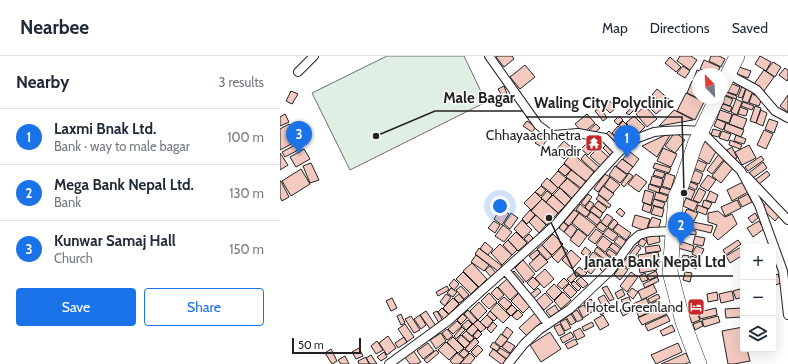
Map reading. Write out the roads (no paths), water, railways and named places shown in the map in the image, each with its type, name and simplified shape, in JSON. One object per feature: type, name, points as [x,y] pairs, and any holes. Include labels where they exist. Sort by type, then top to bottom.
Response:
[{"type":"highway","points":[[728,74],[737,56]]},
{"type":"highway","points":[[699,364],[683,322],[670,272],[676,196],[681,186],[694,144],[713,104]]},
{"type":"street","points":[[298,72],[314,56]]},
{"type":"street","points":[[489,56],[538,125],[550,134],[578,133],[605,138],[619,152]]},
{"type":"street","points":[[728,81],[757,90],[775,111],[788,118]]},
{"type":"street","points":[[389,364],[448,321],[555,225],[619,152],[638,138],[654,132],[701,130],[788,220]]},
{"type":"street","points":[[741,171],[758,205],[783,271],[788,315]]},
{"type":"street","points":[[508,364],[524,344],[539,330],[570,309],[611,270],[631,242],[639,235],[650,232],[673,231]]},
{"type":"street","points":[[505,270],[548,324]]},
{"type":"place","name":"Male Bagar","points":[[376,136]]},
{"type":"place","name":"Chhayaachhetra Mandir","points":[[594,143]]},
{"type":"place","name":"Kunwar Samaj Hall","points":[[299,154]]},
{"type":"place","name":"Laxmi Bnak Ltd.","points":[[627,158]]},
{"type":"place","name":"Waling City Polyclinic","points":[[684,193]]},
{"type":"place","name":"Janata Bank Nepal Ltd","points":[[549,218]]},
{"type":"place","name":"Mega Bank Nepal Ltd.","points":[[681,245]]},
{"type":"place","name":"Hotel Greenland","points":[[696,307]]}]
